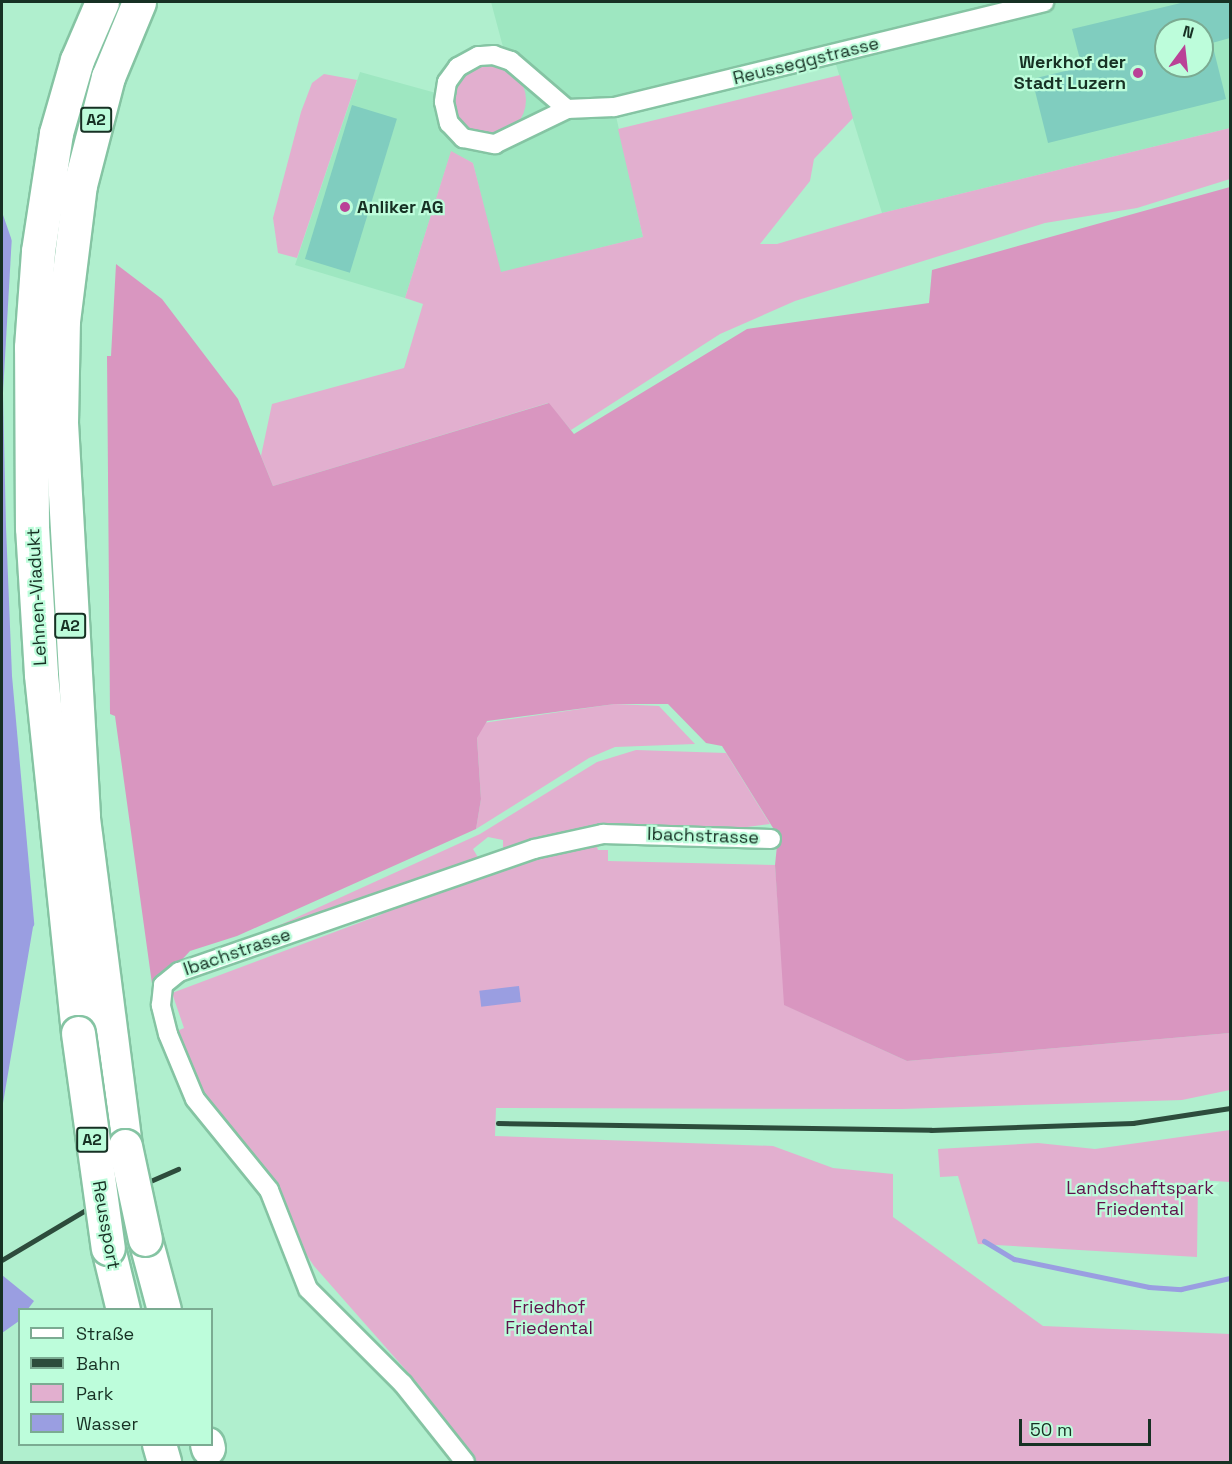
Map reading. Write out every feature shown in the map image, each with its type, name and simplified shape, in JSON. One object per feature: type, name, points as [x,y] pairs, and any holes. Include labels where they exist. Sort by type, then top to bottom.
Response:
[{"type":"highway","points":[[77,60],[86,2]]},
{"type":"highway","name":"A2","points":[[77,60],[102,2]]},
{"type":"highway","name":"A2","points":[[139,2],[105,87],[80,184],[71,244],[62,423],[72,674],[104,1007],[145,1239],[163,1308]]},
{"type":"highway","name":"Lehnen-Viadukt","points":[[77,60],[51,161],[31,347],[33,528],[45,727],[78,1033]]},
{"type":"highway","name":"Reussport","points":[[78,1033],[108,1248],[123,1308]]},
{"type":"highway","points":[[160,1446],[164,1462]]},
{"type":"street","name":"Reusseggstrasse","points":[[567,109],[511,61],[494,56],[478,56],[458,67],[447,82],[444,102],[455,131],[482,145],[509,141],[567,109],[614,107],[1044,2]]},
{"type":"street","name":"Ibachstrasse","points":[[465,1462],[403,1384],[308,1289],[268,1190],[195,1099],[168,1034],[161,1005],[163,985],[178,972],[534,849],[603,834],[771,839]]},
{"type":"shaded area","points":[[491,2],[1230,2],[1230,128],[882,213],[833,55],[614,107],[643,237],[500,273],[473,163],[451,152],[405,298],[295,265],[360,72],[436,93],[453,62],[473,46],[503,47]]},
{"type":"shaded area","points":[[1230,187],[1230,1033],[907,1061],[784,1005],[775,865],[778,836],[722,746],[706,743],[668,704],[615,704],[487,721],[477,738],[481,799],[476,829],[237,936],[190,951],[153,991],[115,716],[110,714],[107,356],[111,356],[116,264],[162,299],[238,399],[273,486],[549,403],[574,434],[747,329],[929,303],[932,270]]},
{"type":"green space","points":[[497,64],[516,74],[524,86],[526,100],[524,114],[516,126],[504,134],[483,136],[464,126],[456,114],[454,93],[464,74],[476,66]]},
{"type":"green space","points":[[324,74],[357,80],[297,258],[278,253],[273,218],[301,112],[312,83]]},
{"type":"green space","points":[[840,75],[853,118],[814,159],[810,181],[760,244],[777,244],[882,213],[1230,128],[1230,179],[1137,208],[1045,223],[795,301],[720,334],[571,430],[548,403],[273,486],[261,456],[272,404],[404,368],[423,304],[405,298],[451,151],[473,163],[501,272],[643,237],[618,129]]},
{"type":"green space","points":[[615,704],[659,706],[695,744],[615,747],[589,758],[476,829],[481,799],[477,738],[483,723]]},
{"type":"green space","points":[[636,750],[726,753],[770,824],[732,829],[637,827],[503,852],[503,840],[488,837],[473,849],[479,859],[251,938],[480,834],[597,762]]},
{"type":"green space","name":"Friedhof Friedental","points":[[595,841],[598,850],[608,850],[608,861],[775,865],[785,1005],[907,1061],[1230,1033],[1230,1090],[1182,1100],[902,1109],[496,1108],[495,1136],[773,1146],[833,1168],[893,1174],[893,1217],[1043,1326],[1230,1334],[1230,1462],[473,1462],[419,1385],[314,1266],[202,1101],[177,1031],[184,1028],[172,993],[380,915],[427,891]]},
{"type":"green space","name":"Landschaftspark Friedental","points":[[1230,1130],[1230,1182],[1198,1180],[1197,1257],[978,1244],[958,1176],[940,1177],[938,1149],[1038,1143],[1095,1149]]},
{"type":"water","points":[[2,212],[61,382],[72,865],[33,927],[2,1109]]},
{"type":"water","points":[[519,986],[521,1002],[481,1007],[479,991]]},
{"type":"water","points":[[2,1275],[34,1301],[29,1308],[18,1308],[18,1322],[2,1333]]},
{"type":"pier","points":[[12,235],[64,381],[75,866],[35,932],[12,676],[6,527],[3,393]]},
{"type":"building","name":"Werkhof der Stadt Luzern","points":[[1185,2],[1230,2],[1230,38],[1214,42],[1214,18],[1154,18],[1154,78],[1214,78],[1214,51],[1226,99],[1048,143],[1032,79],[1082,67],[1072,29]]},
{"type":"building","name":"Anliker AG","points":[[352,105],[397,119],[350,273],[305,259]]},
{"type":"waterway","points":[[984,1241],[1014,1259],[1149,1287],[1181,1289],[1230,1278]]},
{"type":"railway","points":[[498,1123],[931,1130],[1133,1123],[1230,1108]]},
{"type":"railway","points":[[2,1260],[91,1207],[178,1169]]},
{"type":"place","name":"Werkhof der Stadt Luzern","points":[[1138,73]]},
{"type":"place","name":"Anliker AG","points":[[345,207]]}]
